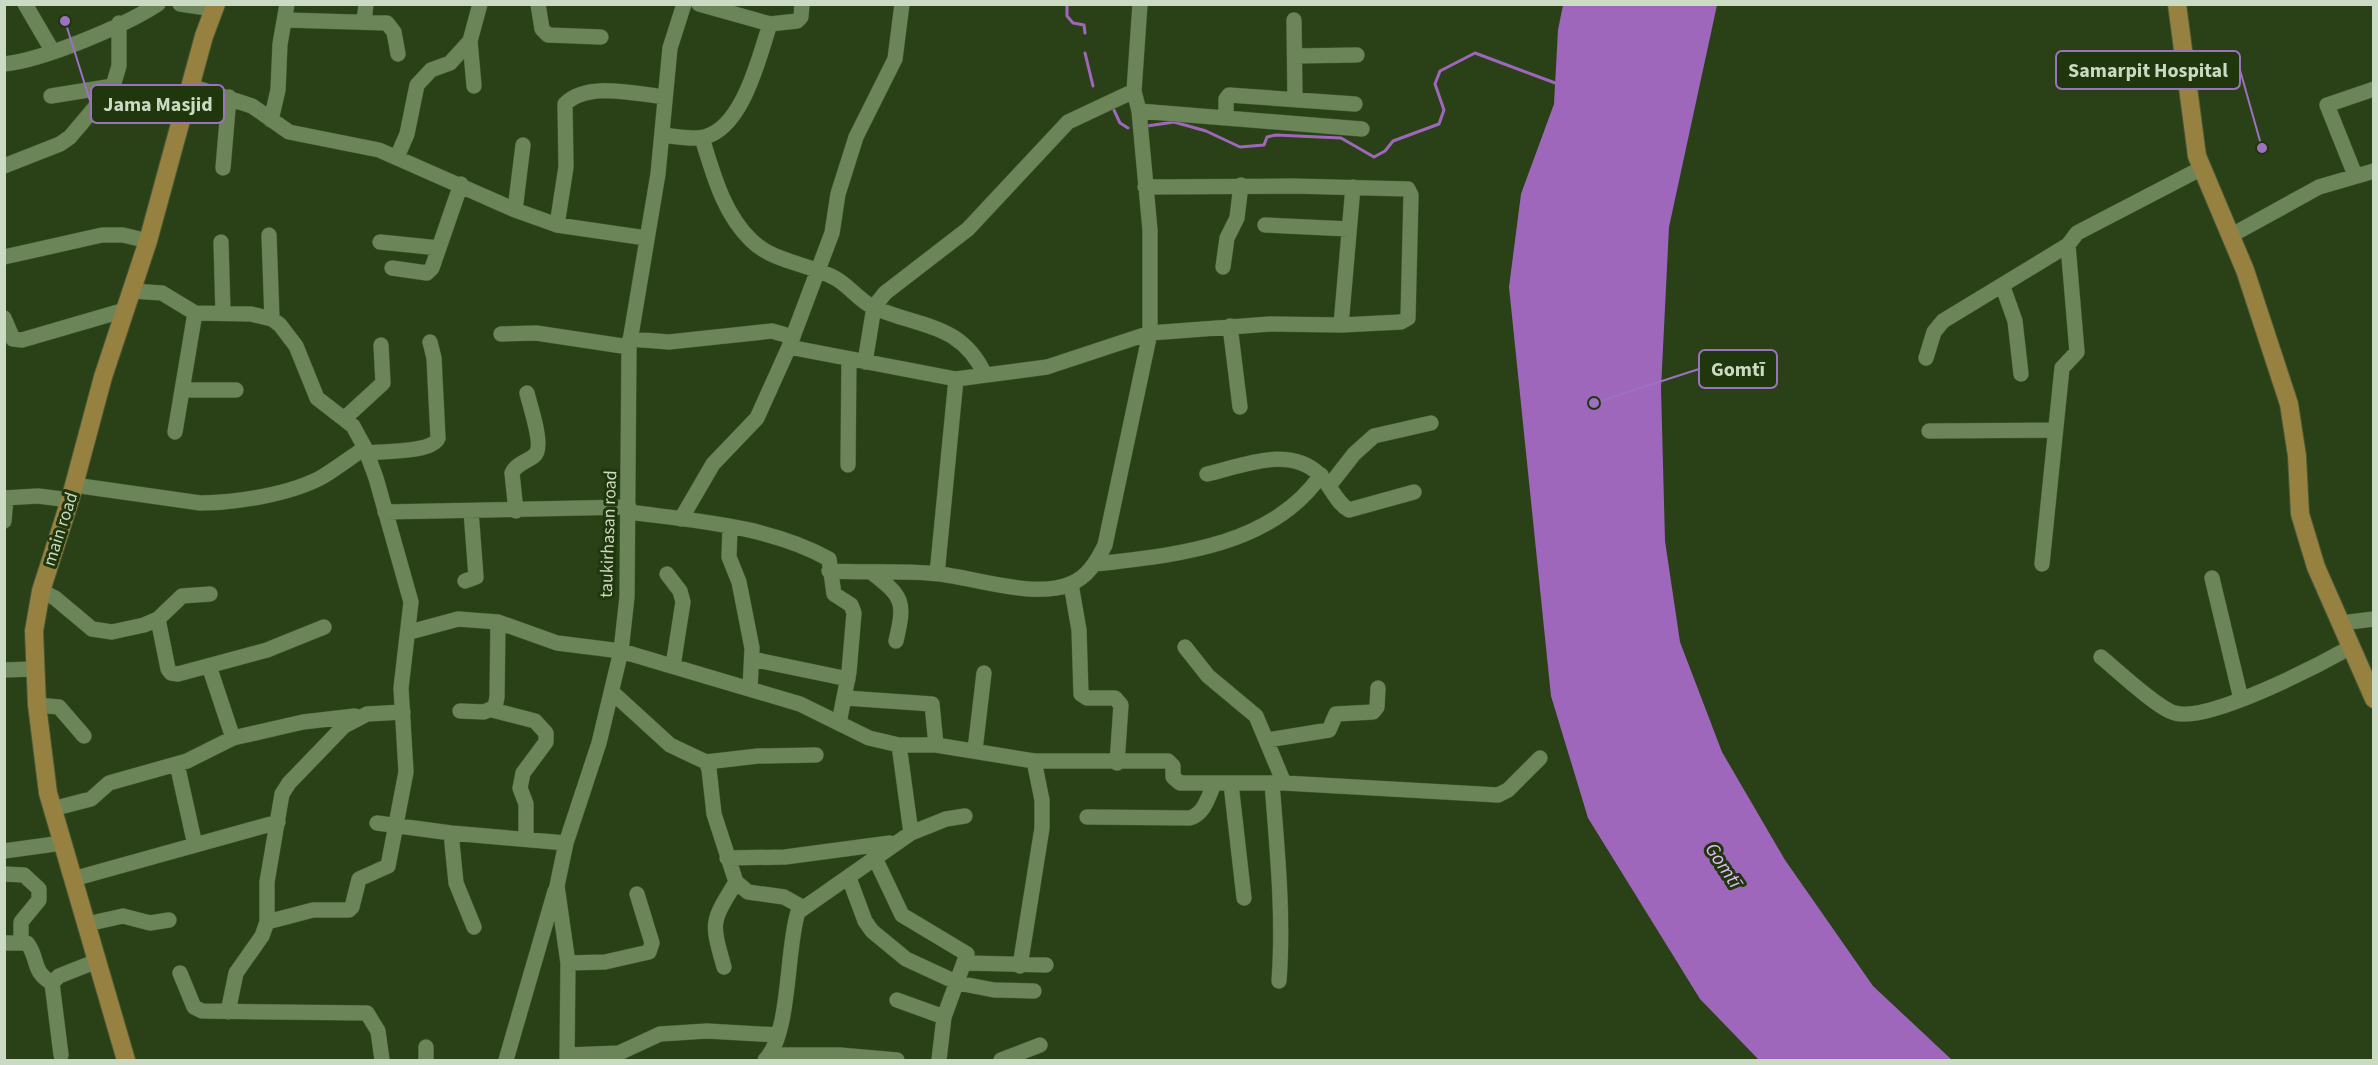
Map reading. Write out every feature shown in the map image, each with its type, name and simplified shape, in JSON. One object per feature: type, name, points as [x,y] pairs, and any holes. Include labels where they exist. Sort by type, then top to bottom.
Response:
[{"type":"main road","points":[[2177,4],[2185,82],[2197,156],[2245,270],[2289,404],[2297,456],[2300,514],[2316,567],[2373,699]]},
{"type":"main road","name":"main road","points":[[126,1060],[52,809],[43,760],[37,705],[34,631],[41,591],[72,493],[103,377],[148,241],[215,7]]},
{"type":"street","points":[[25,4],[53,52]]},
{"type":"street","points":[[4,64],[53,52],[158,4]]},
{"type":"street","points":[[180,4],[215,7]]},
{"type":"street","points":[[271,120],[278,90],[280,44],[287,4]]},
{"type":"street","points":[[364,22],[366,4]]},
{"type":"street","points":[[474,86],[470,41],[480,4]]},
{"type":"street","points":[[538,4],[542,29],[548,35],[601,37]]},
{"type":"street","name":"taukirhasan road","points":[[567,1058],[568,963],[557,886],[566,843],[612,692],[621,651],[627,597],[630,343],[662,135],[670,48],[684,4]]},
{"type":"street","points":[[699,4],[770,24],[797,21],[801,17],[802,4]]},
{"type":"street","points":[[681,519],[713,464],[757,418],[791,342],[832,233],[838,194],[856,137],[895,59],[902,4]]},
{"type":"street","points":[[829,571],[937,574],[1053,590],[1071,584],[1095,564],[1105,545],[1150,333],[1151,264],[1139,111],[1134,90],[1140,4]]},
{"type":"street","points":[[286,20],[387,23],[391,27],[398,54]]},
{"type":"street","points":[[1294,20],[1295,100]]},
{"type":"street","points":[[4,166],[60,144],[70,137],[113,86],[119,66],[119,23]]},
{"type":"street","points":[[662,135],[702,138],[721,128],[737,109],[757,63],[770,24]]},
{"type":"street","points":[[397,157],[407,134],[417,85],[430,70],[450,63],[470,41]]},
{"type":"street","points":[[1295,56],[1357,55]]},
{"type":"street","points":[[51,96],[113,86]]},
{"type":"street","points":[[191,86],[252,106],[289,132],[351,142],[397,157],[515,210],[557,225],[646,238]]},
{"type":"street","points":[[2355,175],[2327,105],[2373,89]]},
{"type":"street","points":[[865,362],[870,305],[968,229],[1068,122],[1134,90]]},
{"type":"street","points":[[557,225],[566,167],[565,104],[572,97],[583,93],[665,96]]},
{"type":"street","points":[[1226,118],[1226,99],[1229,95],[1355,104]]},
{"type":"street","points":[[223,168],[230,97]]},
{"type":"street","points":[[1139,111],[1362,129]]},
{"type":"street","points":[[702,138],[717,187],[749,238],[766,252],[834,277],[870,305],[939,329],[971,349],[985,375]]},
{"type":"street","points":[[515,210],[523,146]]},
{"type":"street","points":[[1926,358],[1934,332],[1943,321],[2003,287],[2068,245],[2077,233],[2202,168]]},
{"type":"street","points":[[2230,236],[2319,187],[2373,171]]},
{"type":"street","points":[[392,268],[427,273],[439,248],[461,184]]},
{"type":"street","points":[[501,334],[536,333],[630,343],[669,342],[772,331],[791,342],[849,359],[956,379],[1047,367],[1150,333],[1230,326],[1401,322],[1408,318],[1410,311],[1410,191],[1404,188],[1241,185],[1144,187]]},
{"type":"street","points":[[1223,267],[1227,238],[1237,218],[1241,185]]},
{"type":"street","points":[[1341,325],[1353,187]]},
{"type":"street","points":[[1265,225],[1349,229]]},
{"type":"street","points":[[4,257],[102,234],[123,235],[148,241]]},
{"type":"street","points":[[269,234],[272,319]]},
{"type":"street","points":[[221,242],[223,313]]},
{"type":"street","points":[[380,242],[439,248]]},
{"type":"street","points":[[2042,564],[2062,368],[2077,352],[2068,245]]},
{"type":"street","points":[[2003,287],[2015,321],[2021,374]]},
{"type":"street","points":[[132,291],[162,293],[195,313],[251,314],[272,319],[280,325],[296,346],[317,398],[353,426],[366,450],[411,602],[410,632],[402,688],[406,772],[388,866],[359,879],[352,907],[349,910],[314,910],[267,921]]},
{"type":"street","points":[[4,318],[13,339],[22,340],[125,310]]},
{"type":"street","points":[[175,432],[195,313]]},
{"type":"street","points":[[1230,326],[1240,407]]},
{"type":"street","points":[[4,521],[5,498],[72,493],[217,503],[295,489],[322,477],[366,450],[427,448],[436,443],[434,358],[430,342]]},
{"type":"street","points":[[345,418],[384,383],[381,345]]},
{"type":"street","points":[[848,465],[849,359]]},
{"type":"street","points":[[937,574],[956,379]]},
{"type":"street","points":[[183,390],[236,390]]},
{"type":"street","points":[[516,511],[512,473],[514,468],[535,456],[540,446],[527,393]]},
{"type":"street","points":[[1095,564],[1160,556],[1220,543],[1255,530],[1301,500],[1374,436],[1431,423]]},
{"type":"street","points":[[1929,431],[2055,430]]},
{"type":"street","points":[[1207,474],[1274,459],[1305,462],[1325,481],[1349,510],[1414,492]]},
{"type":"street","points":[[386,513],[629,510],[730,527],[782,538],[809,548],[829,559],[834,594],[851,605],[854,613],[846,698],[839,723]]},
{"type":"street","points":[[465,581],[476,577],[471,512]]},
{"type":"street","points":[[730,527],[729,557],[739,582],[748,618],[752,658],[750,689]]},
{"type":"street","points":[[871,573],[894,589],[902,603],[903,612],[896,641]]},
{"type":"street","points":[[667,574],[680,591],[683,602],[673,666]]},
{"type":"street","points":[[2212,578],[2241,699]]},
{"type":"street","points":[[1071,584],[1079,630],[1081,694],[1088,698],[1115,698],[1121,705],[1117,763]]},
{"type":"street","points":[[41,591],[55,598],[83,623],[101,631],[112,632],[144,625],[158,619],[182,596],[210,594]]},
{"type":"street","points":[[158,619],[171,673],[178,674],[267,650],[324,627]]},
{"type":"street","points":[[410,632],[458,619],[498,622],[557,644],[621,651],[800,704],[869,738],[899,745],[936,745],[1034,761],[1117,763],[1168,761],[1173,766],[1177,781],[1214,784],[1278,783],[1498,795],[1508,790],[1540,758]]},
{"type":"street","points":[[2341,623],[2373,619]]},
{"type":"street","points":[[492,710],[497,697],[498,622]]},
{"type":"street","points":[[1185,647],[1208,676],[1256,716],[1268,740],[1278,783],[1282,939],[1278,981]]},
{"type":"street","points":[[2101,657],[2176,714],[2212,709],[2241,699],[2309,669],[2350,647]]},
{"type":"street","points":[[752,658],[848,679]]},
{"type":"street","points":[[209,666],[233,738]]},
{"type":"street","points":[[4,670],[34,669]]},
{"type":"street","points":[[975,750],[984,673]]},
{"type":"street","points":[[1268,740],[1329,730],[1336,714],[1373,712],[1377,707],[1377,688]]},
{"type":"street","points":[[612,692],[670,745],[706,762],[758,756],[816,755]]},
{"type":"street","points":[[846,698],[932,704],[936,745]]},
{"type":"street","points":[[37,705],[59,707],[84,736]]},
{"type":"street","points":[[460,711],[492,710],[535,721],[546,733],[546,742],[523,773],[520,788],[526,804],[526,839]]},
{"type":"street","points":[[52,809],[91,799],[109,783],[177,764],[233,738],[303,722],[403,712]]},
{"type":"street","points":[[228,1012],[236,973],[262,936],[267,921],[267,882],[282,794],[289,783],[344,726],[361,716]]},
{"type":"street","points":[[899,745],[911,833]]},
{"type":"street","points":[[1020,966],[1042,828],[1042,800],[1034,761]]},
{"type":"street","points":[[706,762],[714,814],[736,882],[748,892],[784,897],[802,907]]},
{"type":"street","points":[[177,764],[195,845]]},
{"type":"street","points":[[1087,817],[1190,818],[1197,816],[1204,807],[1214,784]]},
{"type":"street","points":[[1231,784],[1244,898]]},
{"type":"street","points":[[897,1060],[840,1054],[768,1058],[778,1035],[795,920],[802,907],[849,878],[874,856],[896,842],[911,833],[946,819],[965,816]]},
{"type":"street","points":[[73,879],[278,822]]},
{"type":"street","points":[[377,823],[452,833],[566,843]]},
{"type":"street","points":[[452,833],[456,883],[474,927]]},
{"type":"street","points":[[728,858],[785,857],[896,842]]},
{"type":"street","points":[[4,852],[62,843]]},
{"type":"street","points":[[874,856],[902,915],[920,928],[965,952],[966,963],[944,1017],[939,1060]]},
{"type":"street","points":[[4,874],[24,875],[39,889],[39,900],[21,921],[21,942]]},
{"type":"street","points":[[849,878],[865,921],[872,931],[886,939],[906,959],[958,983],[994,990],[1034,992]]},
{"type":"street","points":[[724,967],[713,928],[715,915],[736,882]]},
{"type":"street","points":[[506,1060],[557,886]]},
{"type":"street","points":[[568,963],[605,962],[649,952],[652,943],[637,894]]},
{"type":"street","points":[[87,924],[123,916],[150,923],[169,920]]},
{"type":"street","points":[[4,943],[27,943],[31,948],[35,968],[43,978],[52,983]]},
{"type":"street","points":[[52,983],[59,976],[97,961]]},
{"type":"street","points":[[966,963],[1020,966],[1046,964]]},
{"type":"street","points":[[180,973],[197,1010],[367,1013],[378,1032],[382,1060]]},
{"type":"street","points":[[52,983],[61,1055]]},
{"type":"street","points":[[897,1000],[944,1017]]},
{"type":"street","points":[[567,1058],[619,1053],[660,1034],[707,1031],[778,1035]]},
{"type":"street","points":[[1002,1060],[1040,1046]]},
{"type":"water","points":[[1563,5],[1717,5],[1669,227],[1661,388],[1665,541],[1680,642],[1722,752],[1785,860],[1873,986],[1952,1060],[1759,1060],[1700,999],[1588,818],[1551,696],[1509,287],[1521,194],[1554,104],[1558,30]]},
{"type":"waterway","points":[[1067,4],[1067,16],[1073,23],[1084,25],[1085,33]]},
{"type":"waterway","points":[[1085,53],[1093,86]]},
{"type":"waterway","points":[[1147,126],[1174,122],[1206,131],[1240,147],[1264,145],[1267,137],[1276,135],[1341,138],[1374,157],[1385,151],[1393,141],[1439,124],[1444,110],[1435,84],[1440,71],[1475,53],[1558,84]]},
{"type":"waterway","points":[[1113,108],[1120,123],[1128,128]]},
{"type":"place","name":"Jama Masjid","points":[[65,21]]},
{"type":"place","name":"Samarpit Hospital","points":[[2262,148]]},
{"type":"place","name":"Gomtī","points":[[1594,403]]}]
